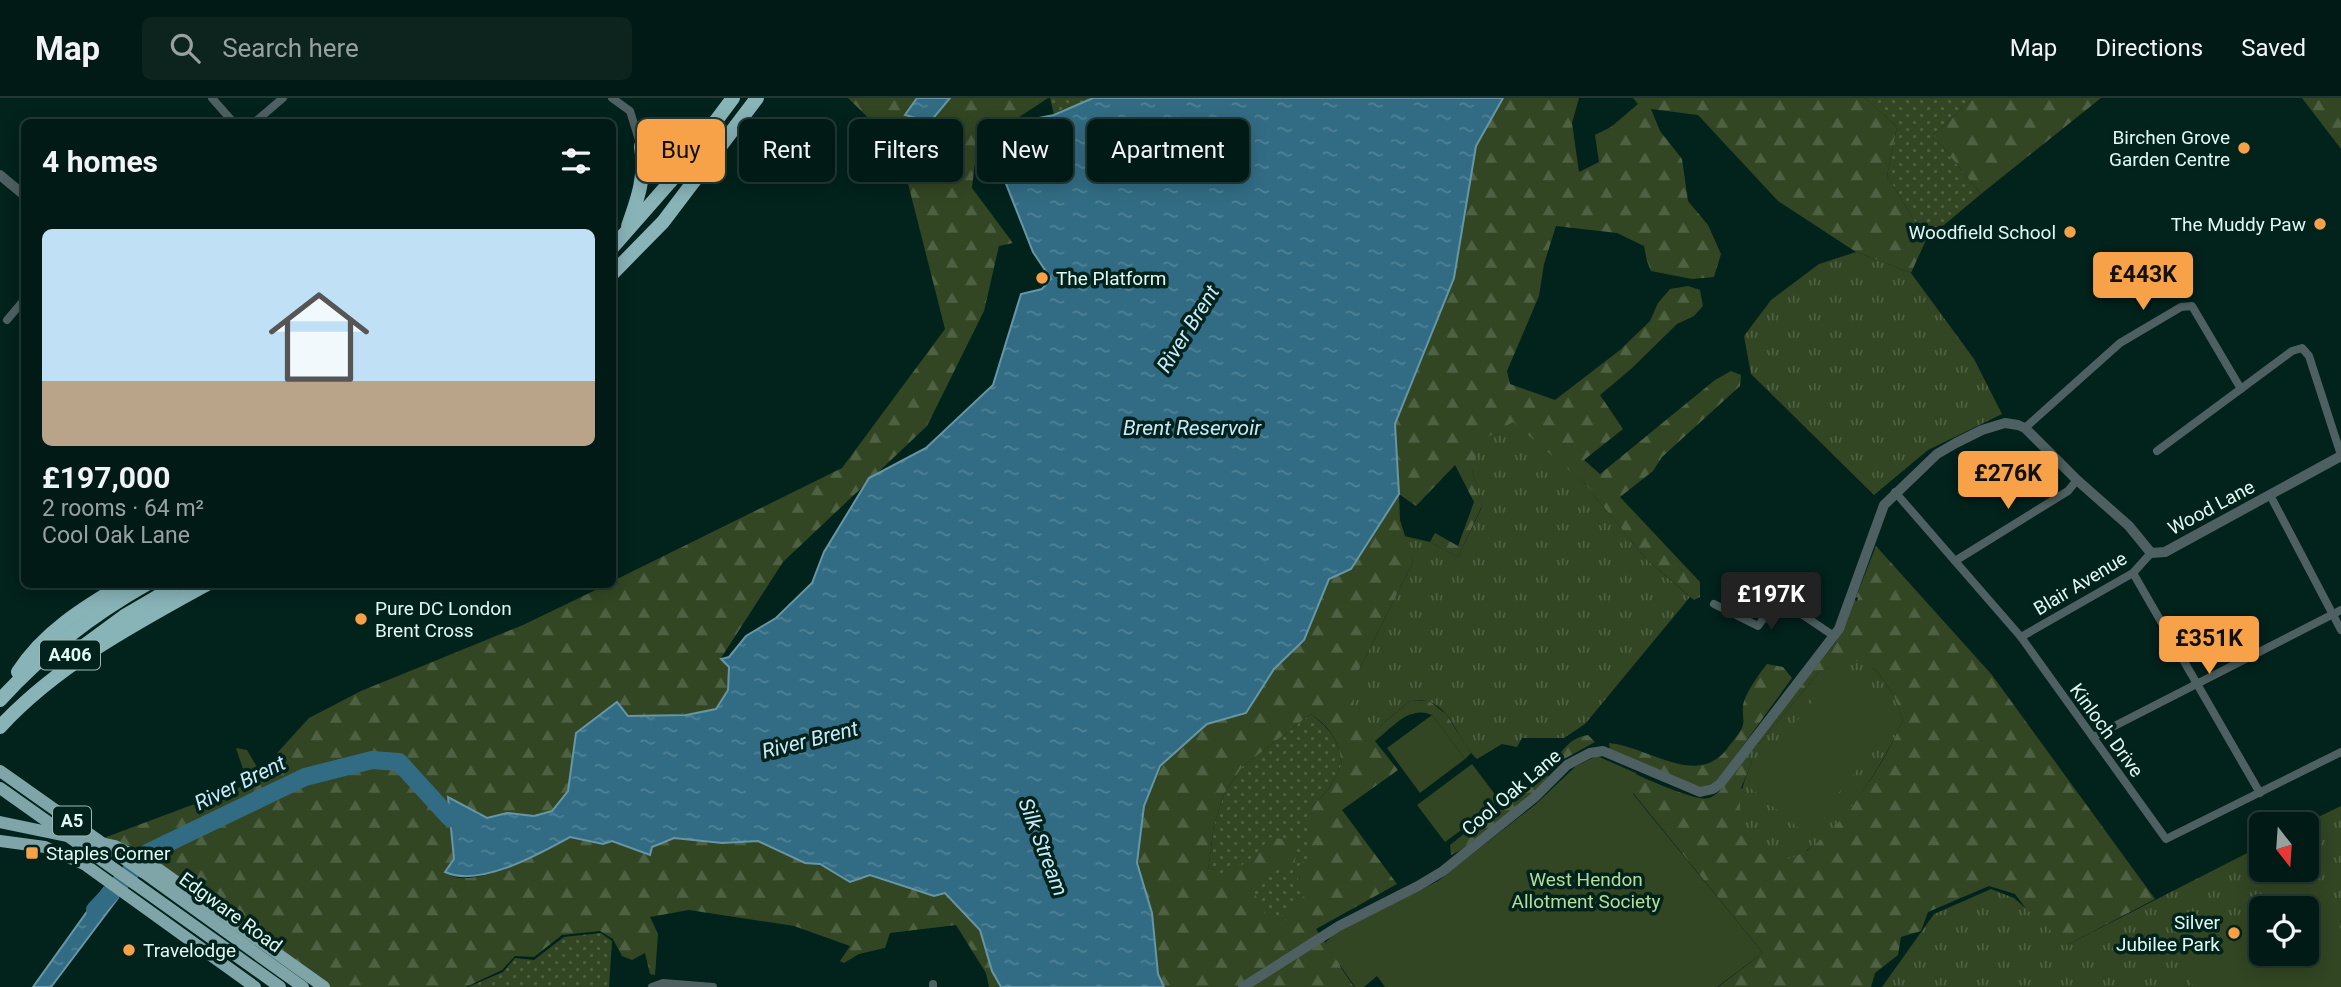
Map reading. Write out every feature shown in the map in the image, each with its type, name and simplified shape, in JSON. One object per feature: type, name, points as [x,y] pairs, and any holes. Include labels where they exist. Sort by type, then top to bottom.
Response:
[{"type":"highway","points":[[718,119],[733,98]]},
{"type":"highway","points":[[616,270],[663,222],[757,98]]},
{"type":"highway","points":[[625,235],[642,182]]},
{"type":"highway","points":[[616,244],[669,182]]},
{"type":"highway","name":"A406","points":[[0,700],[23,664],[51,634],[117,588]]},
{"type":"highway","name":"A406","points":[[0,700],[30,669],[72,634],[141,588]]},
{"type":"highway","name":"A406","points":[[0,725],[40,682],[71,655],[104,630],[172,588]]},
{"type":"highway","name":"A406","points":[[0,725],[69,668],[148,617],[200,588]]},
{"type":"main road","name":"Edgware Road","points":[[0,771],[147,868],[303,987]]},
{"type":"main road","name":"Edgware Road","points":[[0,788],[280,987]]},
{"type":"main road","points":[[0,822],[115,846],[132,853],[147,868],[324,987]]},
{"type":"main road","points":[[0,841],[28,843],[61,852],[85,864],[255,987]]},
{"type":"street","points":[[212,98],[230,119]]},
{"type":"street","points":[[258,119],[283,98]]},
{"type":"street","points":[[612,98],[629,111],[637,134]]},
{"type":"street","points":[[0,175],[21,192]]},
{"type":"street","points":[[7,320],[21,304]]},
{"type":"street","points":[[2025,428],[2120,343],[2181,307],[2192,306],[2241,389]]},
{"type":"street","points":[[2157,450],[2292,351],[2302,348],[2309,356],[2341,455]]},
{"type":"street","name":"Cool Oak Lane","points":[[1243,987],[1339,926],[1443,871],[1535,797],[1567,765],[1590,753],[1602,751],[1700,792],[1720,784],[1843,621],[1884,505],[1895,492],[1937,454],[1956,443],[1997,425],[2013,424],[2025,428]]},
{"type":"street","name":"Wood Lane","points":[[2025,428],[2077,481],[2129,526],[2151,553],[2165,552],[2341,455]]},
{"type":"street","points":[[1955,561],[2068,491],[2077,481]]},
{"type":"street","name":"Kinloch Drive","points":[[1895,492],[2021,637],[2166,839],[2341,752]]},
{"type":"street","points":[[2270,495],[2337,612],[2341,630]]},
{"type":"street","name":"Blair Avenue","points":[[2021,637],[2133,573],[2151,553]]},
{"type":"street","points":[[2133,573],[2260,793]]},
{"type":"street","points":[[1714,604],[1758,626],[1774,604],[1782,601],[1834,636]]},
{"type":"street","points":[[2093,737],[2337,612]]},
{"type":"street","points":[[652,987],[663,983],[713,987]]},
{"type":"green space","points":[[848,98],[1048,98],[1016,119],[977,119],[972,188],[1013,243],[999,246],[984,311],[927,426],[783,562],[721,658],[729,669],[727,690],[715,709],[686,714],[629,716],[617,702],[576,732],[569,790],[551,812],[535,816],[507,814],[487,818],[449,799],[454,860],[445,872],[461,878],[486,874],[547,850],[571,837],[602,844],[612,841],[650,855],[653,846],[673,838],[721,843],[758,841],[804,863],[819,863],[850,881],[870,875],[933,896],[945,893],[980,930],[992,971],[1001,987],[989,987],[986,973],[956,925],[890,933],[885,948],[859,954],[844,963],[840,961],[850,946],[794,926],[689,910],[650,917],[658,934],[655,975],[650,974],[645,953],[632,960],[622,956],[613,939],[600,931],[562,935],[534,957],[515,956],[502,970],[466,987],[325,987],[101,839],[248,784],[236,748],[247,750],[264,779],[278,752],[309,718],[361,691],[523,625],[600,588],[616,588],[616,580],[842,468],[945,329],[908,182],[963,182],[963,119],[869,119]]},
{"type":"green space","points":[[1050,98],[1093,98],[1054,115]]},
{"type":"green space","points":[[1503,98],[1579,98],[1572,123],[1579,172],[1599,162],[1595,135],[1611,127],[1638,104],[1633,98],[1865,98],[1897,127],[1887,176],[1926,240],[1911,273],[1856,252],[1778,201],[1698,115],[1651,109],[1660,131],[1682,159],[1688,201],[1708,225],[1721,254],[1714,277],[1692,279],[1651,271],[1644,246],[1617,233],[1556,226],[1544,264],[1539,296],[1507,371],[1510,384],[1555,400],[1620,350],[1650,321],[1658,303],[1670,289],[1688,286],[1700,290],[1703,306],[1694,316],[1677,324],[1600,395],[1623,429],[1584,460],[1600,474],[1715,380],[1731,371],[1741,375],[1740,386],[1662,457],[1653,471],[1620,497],[1700,582],[1700,597],[1694,600],[1646,559],[1585,484],[1554,459],[1472,470],[1482,506],[1458,557],[1430,542],[1435,533],[1458,546],[1474,502],[1455,465],[1416,506],[1399,494],[1400,520],[1413,562],[1359,670],[1380,726],[1411,700],[1429,701],[1446,714],[1471,753],[1465,759],[1432,715],[1424,713],[1416,713],[1402,719],[1375,741],[1398,770],[1342,810],[1397,884],[1316,929],[1326,944],[1336,934],[1340,966],[1354,987],[1164,987],[1158,974],[1152,913],[1137,863],[1144,806],[1160,766],[1207,724],[1246,713],[1274,669],[1304,640],[1329,579],[1398,494],[1395,424],[1454,278],[1476,146]],"holes":[[[1311,714],[1332,735],[1342,764],[1330,787],[1311,808],[1308,858],[1294,870],[1305,895],[1287,912],[1292,921],[1287,923],[1283,915],[1267,918],[1252,888],[1271,868],[1294,866],[1298,842],[1270,837],[1256,855],[1229,874],[1208,871],[1214,825],[1224,794],[1242,767]]]},
{"type":"green space","points":[[1865,98],[1973,98],[1933,135],[1981,194],[1926,240],[1887,176],[1897,127]]},
{"type":"green space","points":[[1973,98],[2101,98],[1981,194],[1933,135]]},
{"type":"green space","points":[[2302,98],[2341,98],[2341,149]]},
{"type":"green space","points":[[1856,252],[1911,273],[1974,359],[2002,414],[1928,450],[1874,495],[1751,374],[1744,336],[1771,300],[1819,264]]},
{"type":"green space","points":[[1513,422],[1585,484],[1646,559],[1690,597],[1585,724],[1564,738],[1522,738],[1517,747],[1502,744],[1477,759],[1450,719],[1437,705],[1428,701],[1411,700],[1380,726],[1362,723],[1353,704],[1359,670],[1413,562],[1404,536],[1430,542],[1458,557],[1482,507],[1472,470],[1481,441]]},
{"type":"green space","points":[[1876,546],[1992,675],[2155,899],[2067,945],[2055,947],[2015,894],[1989,886],[1928,912],[1921,931],[1901,937],[1898,955],[1875,973],[1871,987],[1718,987],[1763,953],[1633,793],[1604,788],[1597,756],[1687,795],[1709,798],[1725,786],[1745,756],[1752,762],[1741,788],[1807,851],[1837,822],[1863,791],[1895,738],[1903,719],[1893,694],[1876,670],[1850,659],[1819,672],[1759,744],[1756,741],[1845,627]]},
{"type":"green space","points":[[1850,658],[1876,670],[1893,694],[1903,719],[1868,783],[1832,829],[1812,847],[1792,857],[1767,857],[1749,846],[1742,823],[1741,795],[1752,762],[1745,756],[1756,741],[1759,744],[1819,672]]},
{"type":"green space","points":[[1767,664],[1783,667],[1792,678],[1718,780],[1710,786],[1703,788],[1610,752],[1609,743],[1689,765],[1703,765],[1717,759],[1742,728],[1746,697]]},
{"type":"green space","points":[[1836,671],[1895,722],[1806,834],[1747,785]]},
{"type":"green space","points":[[1311,714],[1332,736],[1342,764],[1330,787],[1311,808],[1315,908],[1270,937],[1208,871],[1214,825],[1224,794],[1242,767]]},
{"type":"green space","points":[[1432,715],[1465,759],[1420,793],[1387,748]]},
{"type":"green space","points":[[1588,735],[1595,742],[1555,764],[1553,761],[1568,745]]},
{"type":"green space","name":"West Hendon Allotment Society","points":[[1597,756],[1636,773],[1633,794],[1763,953],[1717,987],[1385,987],[1377,976],[1364,987],[1355,987],[1325,943],[1335,933],[1438,881],[1536,804],[1576,766]]},
{"type":"green space","points":[[1472,764],[1500,801],[1445,842],[1417,805]]},
{"type":"green space","points":[[1546,771],[1548,777],[1528,798],[1451,855],[1450,845],[1494,810],[1503,810]]},
{"type":"green space","points":[[2341,806],[2341,987],[1882,987],[1934,914],[1991,889],[2014,898],[2067,945],[2249,852],[2249,882],[2319,882],[2319,817]]},
{"type":"green space","name":"Silver Jubilee Park","points":[[2309,882],[2317,882],[2341,930],[2341,987],[2194,987],[2173,951],[2249,912],[2249,966],[2319,966],[2319,896],[2281,896]]},
{"type":"green space","points":[[601,933],[612,941],[609,987],[468,987],[503,972],[515,958],[534,960],[564,937]]},
{"type":"water","points":[[917,98],[950,98],[932,119],[905,115]]},
{"type":"water","name":"Brent Reservoir","points":[[1093,98],[1503,98],[1476,146],[1454,278],[1395,424],[1399,494],[1351,569],[1329,579],[1304,640],[1274,669],[1246,713],[1207,724],[1160,766],[1144,806],[1137,863],[1152,913],[1158,974],[1164,987],[1001,987],[992,971],[980,930],[945,893],[934,896],[870,875],[850,882],[820,864],[805,863],[758,841],[722,843],[674,838],[652,847],[650,855],[612,841],[603,844],[570,837],[509,867],[475,876],[459,876],[445,872],[454,859],[448,797],[487,818],[507,813],[534,816],[552,811],[568,791],[576,733],[617,702],[628,716],[686,715],[716,709],[728,690],[729,667],[721,659],[729,657],[746,636],[776,618],[812,583],[824,552],[869,478],[926,448],[993,385],[1021,294],[1042,289],[1051,279],[1033,252],[1005,182],[1073,182],[1073,119],[1034,119],[1054,115]]},
{"type":"water","points":[[104,888],[118,898],[51,987],[33,987]]},
{"type":"waterway","name":"River Brent","points":[[95,910],[149,852],[305,777],[372,760],[399,762],[450,818],[474,822]]},
{"type":"place","name":"Birchen Grove Garden Centre","points":[[2244,148]]},
{"type":"place","name":"The Muddy Paw","points":[[2320,224]]},
{"type":"place","name":"Woodfield School","points":[[2070,232]]},
{"type":"place","name":"The Platform","points":[[1042,278]]},
{"type":"place","name":"Pure DC London Brent Cross","points":[[361,619]]},
{"type":"place","name":"Staples Corner","points":[[32,853]]},
{"type":"place","name":"Silver Jubilee Park","points":[[2234,933]]},
{"type":"place","name":"Travelodge","points":[[129,950]]},
{"type":"water label","name":"Silk Stream","points":[[1043,847]]}]
